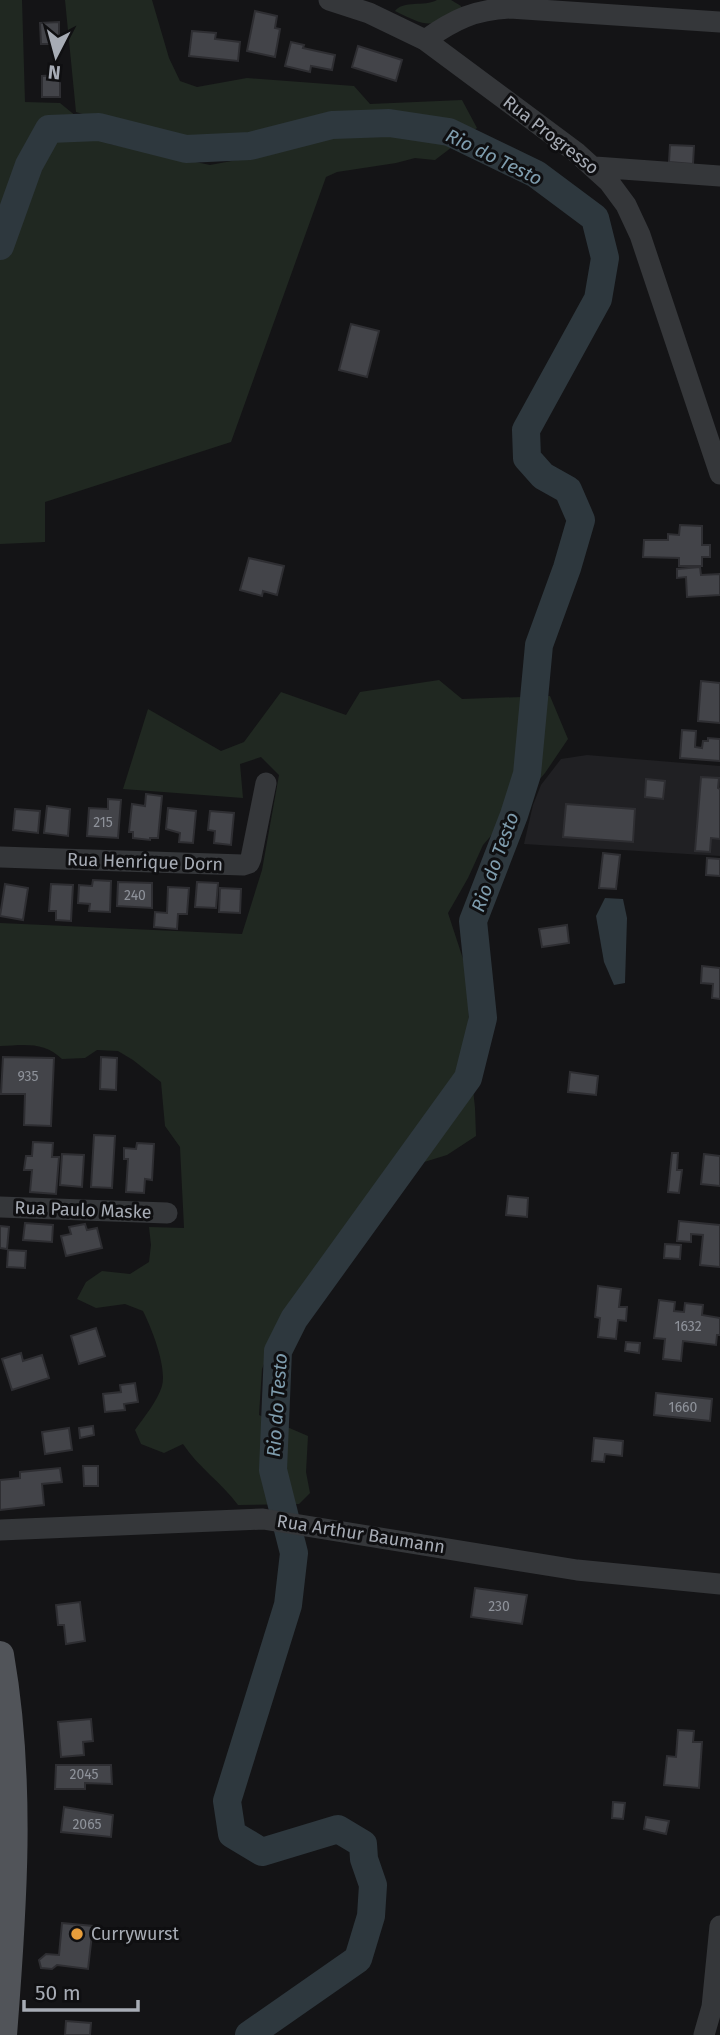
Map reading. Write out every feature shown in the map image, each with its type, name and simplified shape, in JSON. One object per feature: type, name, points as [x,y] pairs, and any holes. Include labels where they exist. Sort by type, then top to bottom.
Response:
[{"type":"main road","points":[[0,1654],[12,1757],[15,1841],[3,2035]]},
{"type":"street","name":"Rua Progresso","points":[[329,0],[369,13],[425,40],[595,167],[626,205],[640,235],[720,474]]},
{"type":"street","points":[[425,40],[458,19],[487,9],[510,8],[720,22]]},
{"type":"street","points":[[595,167],[720,176]]},
{"type":"street","name":"Rua Henrique Dorn","points":[[0,857],[243,865],[249,863],[251,858],[266,783]]},
{"type":"street","name":"Rua Paulo Maske","points":[[0,1207],[167,1213]]},
{"type":"street","name":"Rua Arthur Baumann","points":[[0,1530],[263,1519],[577,1570],[720,1584]]},
{"type":"street","points":[[705,2035],[712,2007],[720,1926]]},
{"type":"shaded area","points":[[0,0],[22,0],[25,102],[60,103],[110,144],[210,165],[237,160],[76,112],[65,0],[152,0],[169,58],[180,81],[197,87],[247,78],[354,86],[370,104],[462,100],[477,128],[435,160],[415,158],[337,172],[326,177],[231,442],[45,502],[45,542],[0,544]]},
{"type":"shaded area","points":[[451,0],[461,6],[460,14],[428,23],[395,11],[403,6]]},
{"type":"shaded area","points":[[439,680],[462,699],[550,696],[568,739],[545,773],[483,845],[448,913],[465,965],[476,1136],[447,1155],[385,1174],[323,1264],[283,1315],[262,1369],[259,1415],[308,1436],[306,1472],[310,1493],[299,1504],[238,1505],[183,1444],[164,1453],[141,1444],[135,1430],[157,1398],[163,1378],[158,1348],[143,1311],[125,1304],[96,1308],[77,1299],[86,1282],[102,1271],[130,1274],[149,1262],[149,1227],[184,1228],[180,1147],[165,1126],[161,1082],[118,1051],[97,1050],[85,1058],[62,1059],[41,1047],[0,1046],[0,923],[242,934],[262,870],[279,775],[261,757],[240,764],[243,798],[123,789],[148,709],[221,751],[244,742],[281,692],[346,715],[360,692]]},
{"type":"shaded area","points":[[587,755],[720,766],[720,856],[524,844],[533,805],[541,785],[561,759]]},
{"type":"shaded area","points":[[605,898],[623,899],[627,918],[625,983],[614,985],[604,962],[596,916]]},
{"type":"building","points":[[255,11],[277,16],[275,28],[280,29],[275,57],[247,51]]},
{"type":"building","points":[[59,22],[59,44],[41,44],[40,23]]},
{"type":"building","points":[[192,31],[216,33],[215,39],[240,42],[238,61],[189,56]]},
{"type":"building","points":[[291,42],[304,45],[303,48],[335,55],[332,70],[311,66],[310,72],[285,66]]},
{"type":"building","points":[[358,46],[402,60],[396,81],[352,67]]},
{"type":"building","points":[[60,75],[60,97],[42,97],[42,76]]},
{"type":"building","points":[[670,145],[694,146],[693,164],[669,162]]},
{"type":"building","points":[[351,324],[379,331],[367,377],[339,370]]},
{"type":"building","points":[[680,525],[702,526],[702,545],[710,545],[710,557],[702,557],[702,566],[679,566],[679,558],[643,557],[644,540],[668,540],[668,534],[679,535]]},
{"type":"building","points":[[249,558],[284,566],[277,595],[263,591],[262,596],[240,590]]},
{"type":"building","points":[[700,567],[701,575],[720,574],[720,595],[687,597],[686,577],[677,578],[677,569]]},
{"type":"building","points":[[701,681],[720,683],[720,723],[698,721]]},
{"type":"building","points":[[682,730],[696,731],[695,747],[702,748],[703,741],[708,741],[708,738],[720,739],[720,761],[680,758]]},
{"type":"building","points":[[701,777],[719,778],[720,839],[711,838],[710,852],[695,851]]},
{"type":"building","points":[[646,779],[665,781],[663,799],[645,797]]},
{"type":"building","points":[[146,794],[162,796],[158,838],[150,840],[133,838],[133,832],[129,832],[132,804],[145,806]]},
{"type":"building","points":[[108,799],[121,800],[118,838],[87,836],[89,808],[108,809]]},
{"type":"building","points":[[566,804],[635,809],[633,842],[563,837]]},
{"type":"building","points":[[47,806],[70,809],[68,836],[44,833]]},
{"type":"building","points":[[168,808],[196,811],[193,843],[179,842],[180,833],[166,829]]},
{"type":"building","points":[[15,809],[40,811],[38,833],[13,830]]},
{"type":"building","points":[[210,811],[234,813],[231,845],[214,843],[215,831],[208,830]]},
{"type":"building","points":[[603,853],[620,855],[616,889],[599,888]]},
{"type":"building","points":[[707,858],[720,859],[720,876],[706,875]]},
{"type":"building","points":[[93,880],[111,881],[110,912],[89,911],[90,904],[78,903],[79,885],[92,886]]},
{"type":"building","points":[[118,882],[152,883],[152,908],[117,906]]},
{"type":"building","points":[[197,882],[218,883],[216,908],[195,907]]},
{"type":"building","points":[[5,884],[28,888],[23,920],[0,916]]},
{"type":"building","points":[[51,884],[73,885],[71,921],[56,920],[56,911],[49,911]]},
{"type":"building","points":[[168,887],[189,888],[187,914],[178,914],[177,929],[154,927],[155,912],[167,913]]},
{"type":"building","points":[[220,888],[241,889],[240,913],[219,912]]},
{"type":"building","points":[[567,925],[569,943],[542,947],[539,929]]},
{"type":"building","points":[[702,966],[720,968],[720,999],[712,998],[713,984],[701,983]]},
{"type":"building","points":[[3,1057],[54,1058],[51,1126],[24,1125],[25,1094],[1,1094]]},
{"type":"building","points":[[101,1057],[117,1058],[116,1090],[100,1089]]},
{"type":"building","points":[[570,1072],[598,1076],[596,1095],[568,1092]]},
{"type":"building","points":[[94,1135],[115,1136],[112,1188],[91,1187]]},
{"type":"building","points":[[33,1142],[53,1143],[52,1157],[59,1157],[56,1194],[30,1192],[32,1170],[24,1170],[26,1156],[32,1156]]},
{"type":"building","points":[[137,1143],[154,1144],[152,1180],[145,1179],[144,1193],[126,1192],[128,1159],[124,1159],[124,1148],[136,1149]]},
{"type":"building","points":[[672,1153],[678,1153],[677,1170],[682,1170],[679,1193],[668,1192]]},
{"type":"building","points":[[62,1154],[84,1155],[82,1187],[60,1185]]},
{"type":"building","points":[[704,1154],[720,1156],[720,1186],[701,1184]]},
{"type":"building","points":[[508,1196],[528,1198],[527,1217],[506,1215]]},
{"type":"building","points":[[679,1221],[720,1225],[720,1267],[700,1265],[703,1235],[691,1234],[691,1242],[677,1241]]},
{"type":"building","points":[[25,1223],[53,1225],[52,1242],[23,1240]]},
{"type":"building","points":[[85,1224],[87,1230],[97,1228],[102,1248],[66,1256],[61,1236],[71,1234],[69,1227]]},
{"type":"building","points":[[0,1226],[9,1227],[7,1249],[0,1248]]},
{"type":"building","points":[[665,1244],[681,1245],[680,1259],[664,1258]]},
{"type":"building","points":[[8,1250],[26,1251],[25,1268],[7,1267]]},
{"type":"building","points":[[598,1286],[621,1289],[619,1307],[627,1307],[626,1321],[618,1320],[616,1339],[598,1337],[600,1318],[595,1317]]},
{"type":"building","points":[[659,1300],[675,1302],[674,1311],[684,1312],[685,1303],[703,1305],[702,1315],[720,1318],[720,1335],[717,1335],[716,1345],[683,1341],[681,1361],[663,1359],[665,1339],[654,1338]]},
{"type":"building","points":[[96,1328],[105,1356],[79,1364],[71,1336]]},
{"type":"building","points":[[626,1342],[640,1343],[639,1353],[625,1351]]},
{"type":"building","points":[[21,1353],[23,1361],[42,1355],[49,1378],[12,1390],[2,1359]]},
{"type":"building","points":[[135,1383],[138,1402],[124,1404],[125,1410],[105,1412],[103,1394],[121,1392],[120,1385]]},
{"type":"building","points":[[656,1393],[712,1399],[710,1421],[654,1415]]},
{"type":"building","points":[[93,1426],[94,1435],[80,1438],[79,1428]]},
{"type":"building","points":[[69,1428],[72,1450],[45,1454],[42,1432]]},
{"type":"building","points":[[594,1438],[623,1441],[622,1456],[605,1454],[604,1462],[592,1461]]},
{"type":"building","points":[[83,1466],[98,1466],[98,1486],[84,1486]]},
{"type":"building","points":[[60,1468],[62,1482],[42,1484],[44,1505],[0,1510],[0,1480],[20,1478],[20,1472]]},
{"type":"building","points":[[475,1588],[527,1595],[522,1624],[471,1617]]},
{"type":"building","points":[[80,1602],[85,1641],[66,1644],[64,1625],[58,1625],[56,1605]]},
{"type":"building","points":[[91,1719],[93,1741],[83,1742],[84,1755],[61,1757],[58,1722]]},
{"type":"building","points":[[678,1730],[694,1731],[693,1742],[702,1742],[699,1788],[664,1785],[667,1756],[676,1757]]},
{"type":"building","points":[[56,1765],[111,1765],[112,1784],[85,1783],[85,1789],[55,1789]]},
{"type":"building","points":[[613,1802],[625,1803],[623,1819],[612,1818]]},
{"type":"building","points":[[64,1807],[113,1815],[111,1837],[61,1832]]},
{"type":"building","points":[[646,1817],[669,1821],[666,1834],[644,1829]]},
{"type":"building","points":[[62,1923],[93,1926],[88,1969],[57,1965],[52,1969],[41,1968],[39,1960],[46,1954],[59,1955]]},
{"type":"building","points":[[66,2021],[91,2023],[90,2035],[65,2035]]},
{"type":"waterway","name":"Rio do Testo","points":[[0,246],[29,165],[49,129],[99,127],[186,149],[250,146],[332,125],[389,123],[449,132],[536,174],[595,218],[605,258],[598,299],[526,430],[527,458],[543,476],[568,490],[581,520],[539,645],[527,774],[473,921],[483,1018],[468,1078],[294,1319],[278,1351],[273,1470],[294,1553],[288,1605],[227,1801],[232,1834],[262,1852],[338,1829],[363,1844],[364,1859],[373,1885],[371,1916],[358,1959],[249,2035]]},
{"type":"place","name":"Currywurst","points":[[77,1934]]}]
